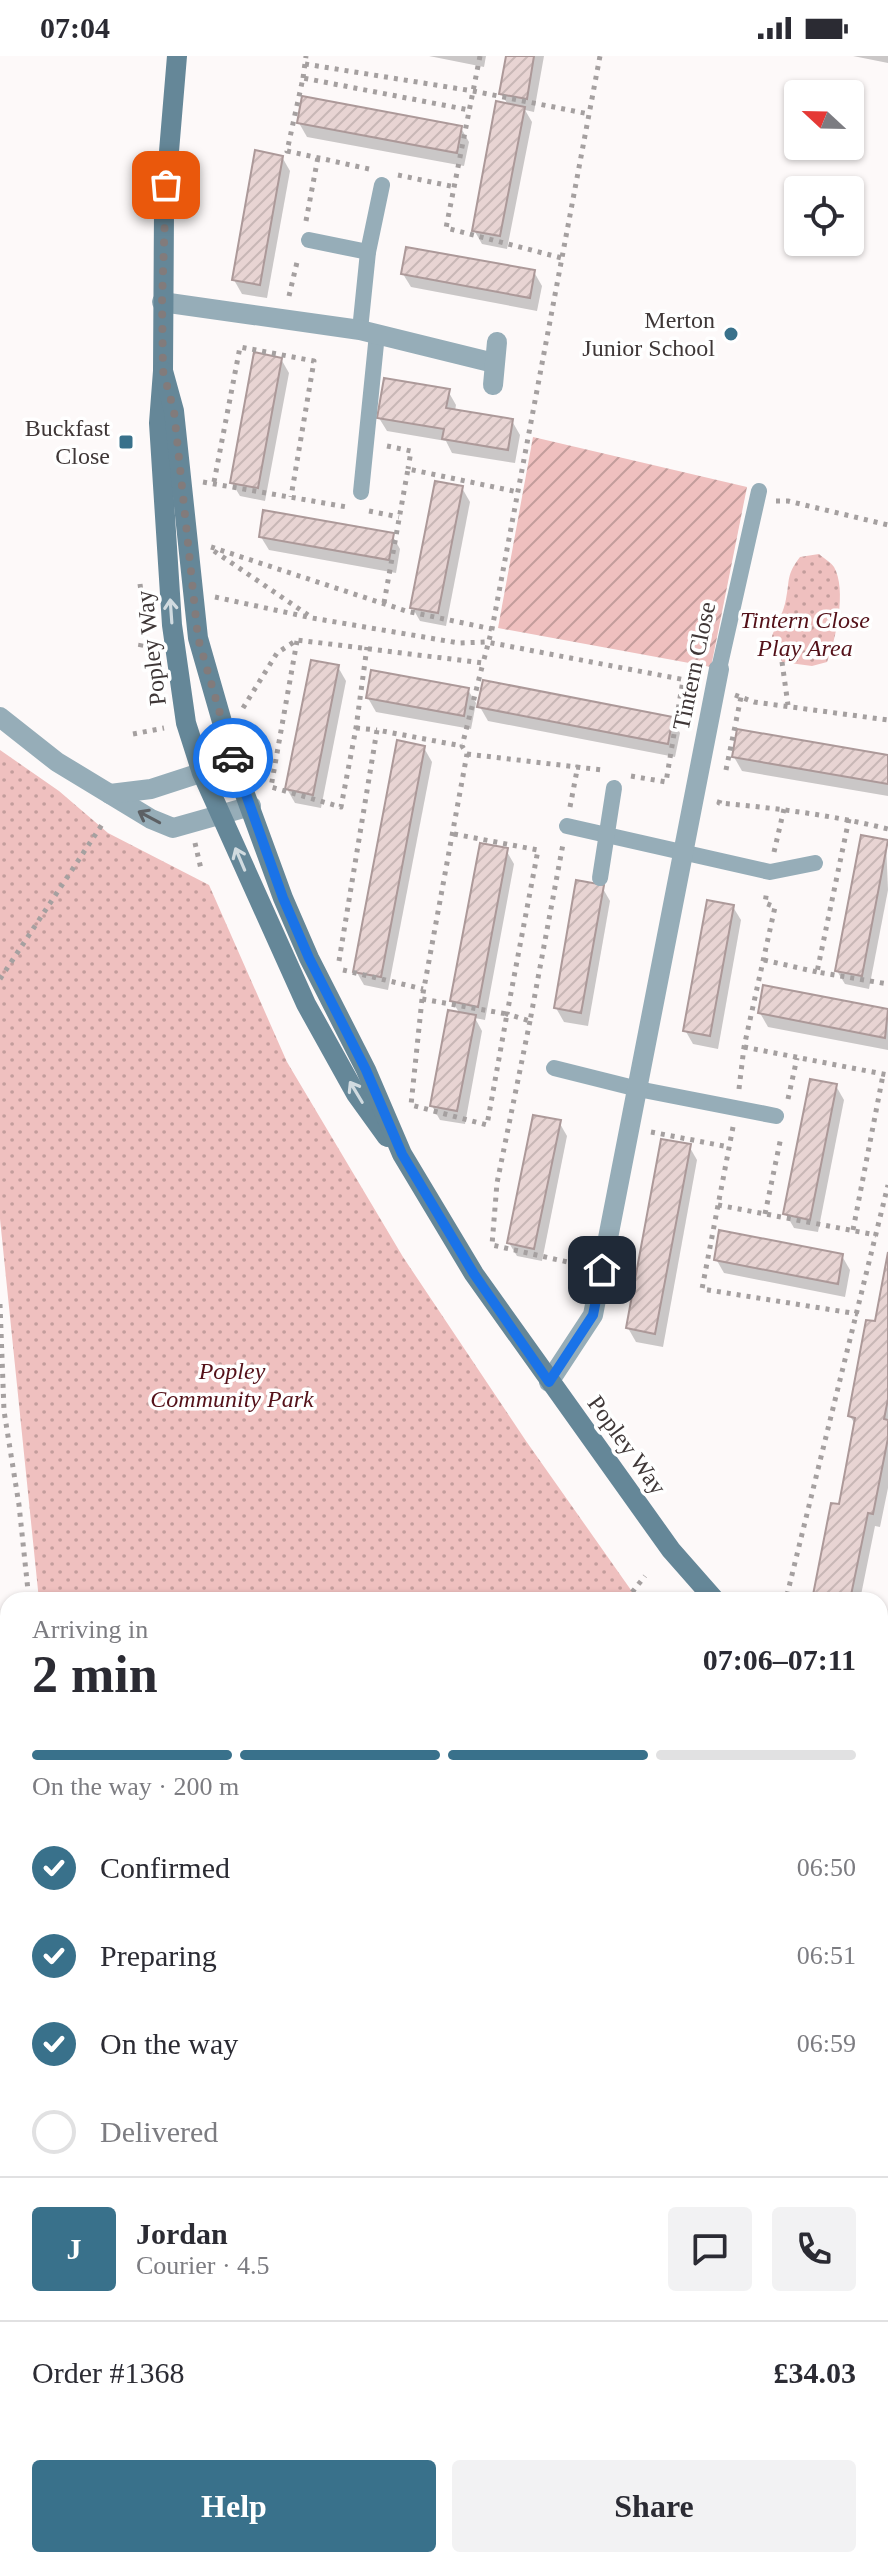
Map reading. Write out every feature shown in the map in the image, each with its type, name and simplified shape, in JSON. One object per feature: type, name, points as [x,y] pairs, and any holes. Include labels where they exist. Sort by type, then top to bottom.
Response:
[{"type":"street","name":"Popley Way","points":[[177,56],[164,211],[163,371],[159,423],[172,625],[186,723],[192,750],[306,1004],[356,1094],[378,1127],[402,1154]]},
{"type":"street","points":[[162,302],[495,352],[493,385]]},
{"type":"street","name":"Popley Way","points":[[163,371],[174,411],[198,638],[234,762],[283,898],[304,946],[366,1070],[402,1154],[474,1274],[671,1550],[708,1592]]},
{"type":"street","name":"Tintern Close","points":[[549,1382],[593,1315],[719,669]]},
{"type":"street","points":[[0,717],[57,762],[151,819],[173,828],[251,806]]},
{"type":"street","points":[[110,794],[151,789],[234,762]]},
{"type":"lane","points":[[361,492],[366,442],[368,252],[385,177]]},
{"type":"lane","points":[[309,240],[368,252]]},
{"type":"lane","name":"Tintern Close","points":[[719,669],[758,496]]},
{"type":"lane","points":[[600,878],[618,781]]},
{"type":"lane","points":[[567,826],[770,872],[815,863]]},
{"type":"lane","points":[[554,1068],[638,1089],[776,1116]]},
{"type":"path","points":[[306,56],[287,151],[385,177],[455,187]]},
{"type":"path","points":[[480,56],[446,228],[562,258]]},
{"type":"path","points":[[454,834],[538,850],[487,1125],[411,1105],[423,989],[467,754],[462,746],[492,629],[600,56]]},
{"type":"path","points":[[305,64],[473,91],[589,114]]},
{"type":"path","points":[[303,78],[469,110]]},
{"type":"path","points":[[291,497],[314,361],[240,347],[214,482],[291,497],[353,508]]},
{"type":"path","points":[[366,442],[411,451],[384,603]]},
{"type":"path","points":[[408,469],[518,492]]},
{"type":"path","points":[[758,496],[888,525]]},
{"type":"path","points":[[368,511],[399,517]]},
{"type":"path","points":[[312,618],[206,546],[406,611],[492,629]]},
{"type":"path","points":[[140,584],[145,621],[140,649]]},
{"type":"path","points":[[208,595],[312,618],[459,643],[487,642],[683,680],[666,782],[618,781]]},
{"type":"path","points":[[242,709],[277,653],[297,640],[483,663]]},
{"type":"path","points":[[297,640],[271,787],[341,807],[367,647]]},
{"type":"path","points":[[782,662],[788,705]]},
{"type":"path","points":[[725,773],[741,697],[754,702],[888,720]]},
{"type":"path","points":[[356,728],[462,746]]},
{"type":"path","points":[[377,730],[338,959],[344,972],[423,989]]},
{"type":"path","points":[[467,754],[578,765],[607,771]]},
{"type":"path","points":[[578,765],[497,1183],[492,1245],[602,1270]]},
{"type":"path","points":[[722,788],[719,803],[784,809],[849,819],[888,829]]},
{"type":"path","points":[[784,809],[765,903],[775,907],[744,1047],[736,1108],[702,1289],[858,1314]]},
{"type":"path","points":[[817,972],[849,819]]},
{"type":"path","points":[[0,979],[103,823]]},
{"type":"path","points":[[764,960],[888,984]]},
{"type":"path","points":[[422,999],[530,1021]]},
{"type":"path","points":[[744,1047],[886,1075],[853,1230]]},
{"type":"path","points":[[630,1127],[729,1147]]},
{"type":"path","points":[[788,1592],[876,1235],[885,1214],[888,1185]]},
{"type":"path","points":[[718,1205],[876,1235]]},
{"type":"path","points":[[0,1304],[2,1411],[19,1505],[28,1592]]},
{"type":"path","points":[[632,1592],[645,1576]]},
{"type":"green space","points":[[533,437],[747,487],[711,667],[498,628]]},
{"type":"green space","name":"Tintern Close Play Area","points":[[819,554],[834,567],[840,588],[837,628],[827,662],[812,666],[782,662],[772,636],[785,604],[790,573],[800,557]]},
{"type":"green space","name":"Popley Community Park","points":[[0,750],[59,791],[108,833],[209,885],[287,1062],[403,1257],[526,1441],[632,1592],[38,1592],[0,1219]]},
{"type":"building","points":[[506,56],[534,56],[527,99],[499,94]]},
{"type":"building","points":[[302,96],[462,126],[457,153],[297,123]]},
{"type":"building","points":[[496,101],[525,107],[500,236],[472,231]]},
{"type":"building","points":[[255,150],[283,156],[260,285],[232,280]]},
{"type":"building","points":[[406,247],[535,270],[530,298],[401,274]]},
{"type":"building","points":[[254,352],[282,358],[258,488],[230,483]]},
{"type":"building","points":[[384,378],[450,389],[446,408],[513,419],[508,450],[442,439],[444,429],[377,418]]},
{"type":"building","points":[[435,481],[463,486],[438,613],[410,608]]},
{"type":"building","points":[[263,510],[394,533],[389,560],[259,537]]},
{"type":"building","points":[[311,660],[339,665],[313,795],[285,789]]},
{"type":"building","points":[[371,670],[469,688],[464,716],[366,698]]},
{"type":"building","points":[[483,680],[673,717],[668,744],[477,707]]},
{"type":"building","points":[[737,729],[888,755],[888,784],[732,757]]},
{"type":"building","points":[[397,740],[425,746],[381,977],[353,972]]},
{"type":"building","points":[[861,835],[888,840],[862,976],[835,971]]},
{"type":"building","points":[[480,843],[508,848],[478,1007],[450,1001]]},
{"type":"building","points":[[576,880],[604,885],[581,1013],[554,1008]]},
{"type":"building","points":[[707,900],[734,905],[710,1036],[683,1031]]},
{"type":"building","points":[[763,985],[888,1009],[885,1038],[758,1013]]},
{"type":"building","points":[[448,1010],[476,1015],[457,1111],[430,1106]]},
{"type":"building","points":[[810,1079],[837,1084],[810,1220],[783,1214]]},
{"type":"building","points":[[533,1115],[561,1120],[534,1249],[507,1243]]},
{"type":"building","points":[[661,1139],[691,1144],[655,1334],[626,1328]]},
{"type":"building","points":[[719,1230],[843,1254],[838,1284],[714,1260]]},
{"type":"building","points":[[888,1252],[888,1399],[884,1419],[888,1420],[888,1438],[873,1514],[868,1513],[852,1592],[814,1592],[831,1503],[839,1504],[855,1418],[848,1416],[866,1320],[875,1321]]},
{"type":"way so far","points":[[166,185],[163,371],[174,411],[198,638],[233,758]]},
{"type":"place","name":"Merton Junior School","points":[[731,334]]},
{"type":"place","name":"Buckfast Close","points":[[126,442]]},
{"type":"route","points":[[233,758],[283,898],[309,958],[366,1070],[402,1154],[474,1274],[549,1382],[593,1315],[602,1270]]}]
